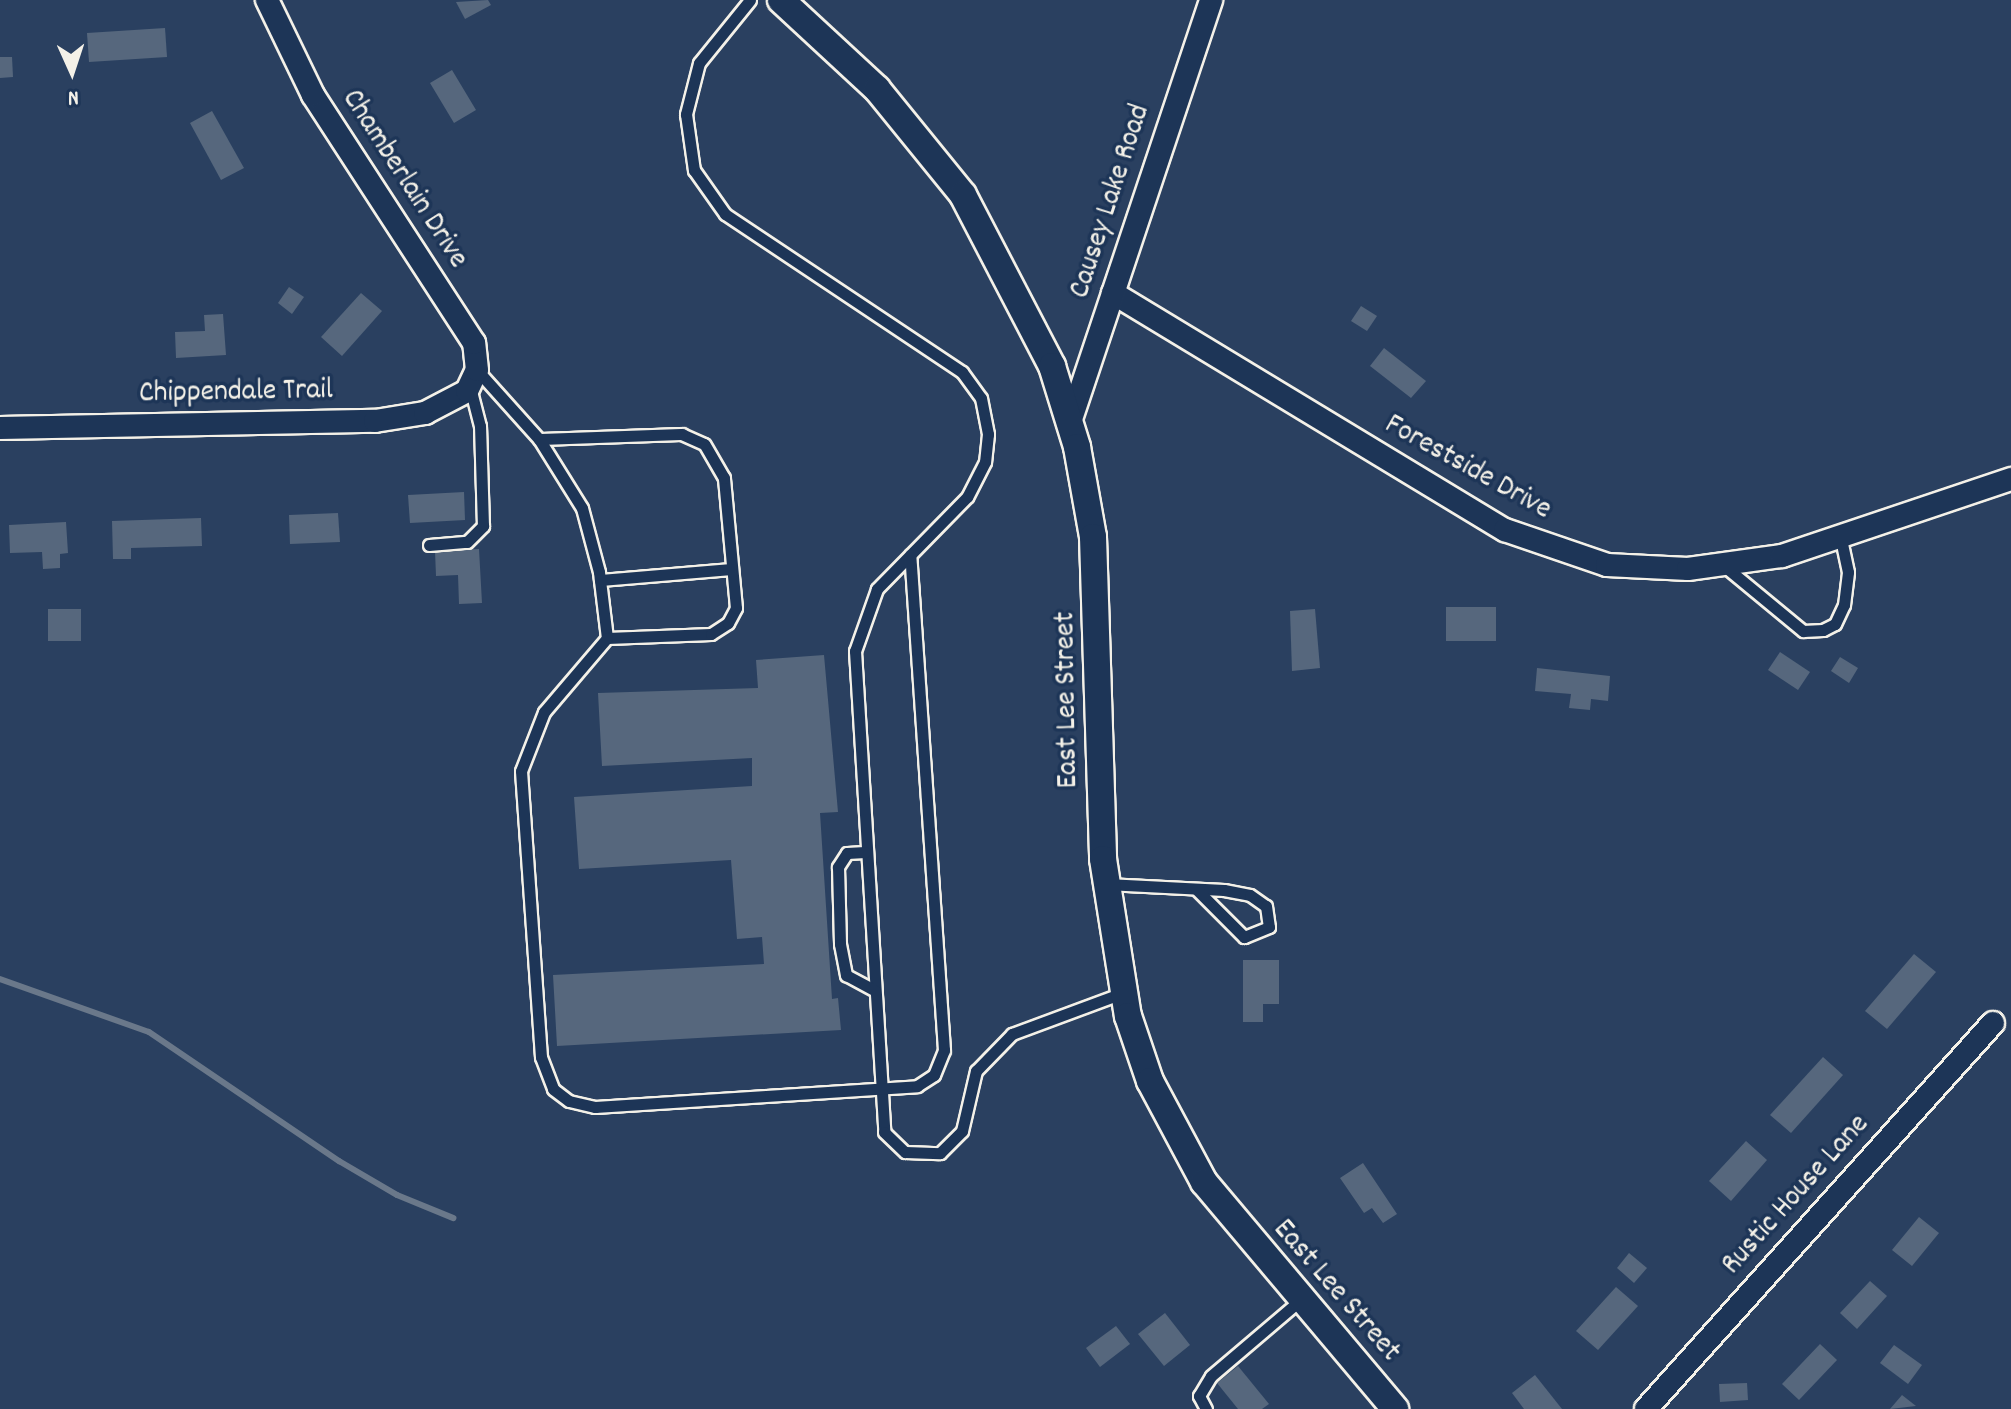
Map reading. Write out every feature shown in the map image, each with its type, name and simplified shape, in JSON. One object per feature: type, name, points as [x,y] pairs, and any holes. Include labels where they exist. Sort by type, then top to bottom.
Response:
[{"type":"street","name":"Chamberlain Drive","points":[[267,0],[320,107],[474,343],[471,382]]},
{"type":"street","name":"East Lee Street","points":[[781,0],[877,89],[963,195],[1052,366],[1070,422],[1098,584],[1105,884],[1122,993],[1150,1081],[1180,1143],[1230,1220],[1395,1409]]},
{"type":"street","name":"Causey Lake Road","points":[[1070,422],[1211,0]]},
{"type":"street","name":"Forestside Drive","points":[[1113,293],[1505,530],[1607,565],[1722,565],[1841,539],[2011,479]]},
{"type":"street","name":"Chippendale Trail","points":[[0,428],[375,421],[425,413],[471,382]]},
{"type":"street","name":"Rustic House Lane","points":[[1646,1409],[1993,1023]]},
{"type":"lane","points":[[750,0],[699,63],[690,89],[689,146],[706,192],[746,230],[934,348],[981,398],[988,434],[985,462],[967,497],[877,589],[855,651],[884,1132],[895,1145],[923,1156],[940,1153],[962,1131],[976,1071],[1012,1034],[1122,993]]},
{"type":"lane","points":[[471,382],[539,439],[582,508],[600,580],[607,638],[544,712],[521,771],[541,1057],[553,1089],[569,1101],[595,1107],[880,1089],[917,1086],[934,1075],[944,1050],[910,555]]},
{"type":"lane","points":[[429,545],[467,542],[483,526],[480,426],[471,382]]},
{"type":"lane","points":[[539,439],[682,434],[704,444],[724,478],[736,608],[728,623],[711,634],[607,638]]},
{"type":"lane","points":[[1722,565],[1803,631],[1823,630],[1835,624],[1844,605],[1848,572],[1841,539]]},
{"type":"lane","points":[[600,580],[732,569]]},
{"type":"lane","points":[[865,852],[847,853],[838,867],[840,944],[846,975],[874,990]]},
{"type":"lane","points":[[1105,884],[1196,889],[1260,900],[1269,927],[1244,937],[1196,889]]},
{"type":"lane","points":[[1206,1409],[1199,1396],[1211,1376],[1299,1301]]},
{"type":"building","points":[[488,0],[491,5],[465,19],[456,2]]},
{"type":"building","points":[[165,28],[167,57],[89,62],[87,33]]},
{"type":"building","points":[[0,57],[12,57],[13,77],[0,78]]},
{"type":"building","points":[[452,70],[476,110],[454,123],[430,83]]},
{"type":"building","points":[[212,111],[244,168],[221,180],[190,123]]},
{"type":"building","points":[[289,287],[304,297],[292,314],[278,303]]},
{"type":"building","points":[[361,293],[382,311],[342,356],[321,337]]},
{"type":"building","points":[[1361,306],[1377,316],[1367,331],[1351,321]]},
{"type":"building","points":[[223,314],[226,355],[176,358],[175,332],[205,331],[204,315]]},
{"type":"building","points":[[1384,348],[1426,381],[1411,398],[1370,366]]},
{"type":"building","points":[[464,492],[465,520],[410,523],[408,495]]},
{"type":"building","points":[[338,513],[340,542],[290,544],[289,515]]},
{"type":"building","points":[[201,518],[202,546],[131,548],[131,559],[113,559],[112,521]]},
{"type":"building","points":[[66,522],[68,553],[60,554],[60,568],[43,569],[42,552],[10,553],[9,525]]},
{"type":"building","points":[[479,549],[482,603],[459,604],[458,575],[436,576],[435,551]]},
{"type":"building","points":[[1446,607],[1496,607],[1496,641],[1446,641]]},
{"type":"building","points":[[48,609],[81,609],[81,641],[48,641]]},
{"type":"building","points":[[1315,609],[1320,668],[1292,671],[1290,611]]},
{"type":"building","points":[[1780,652],[1810,672],[1798,690],[1768,670]]},
{"type":"building","points":[[824,655],[838,812],[820,813],[832,999],[838,998],[841,1030],[557,1046],[553,975],[764,964],[762,937],[737,939],[731,860],[579,869],[574,797],[752,786],[752,758],[602,766],[598,693],[758,688],[756,660]]},
{"type":"building","points":[[1840,657],[1858,668],[1849,683],[1831,671]]},
{"type":"building","points":[[1537,668],[1610,676],[1608,701],[1591,699],[1590,710],[1569,708],[1571,694],[1535,691]]},
{"type":"building","points":[[1914,954],[1936,972],[1887,1029],[1865,1011]]},
{"type":"building","points":[[1243,960],[1279,960],[1279,1004],[1263,1004],[1263,1022],[1243,1022]]},
{"type":"building","points":[[1823,1057],[1843,1075],[1791,1133],[1770,1115]]},
{"type":"building","points":[[1746,1141],[1767,1160],[1731,1201],[1709,1181]]},
{"type":"building","points":[[1363,1163],[1397,1214],[1383,1223],[1372,1208],[1364,1213],[1340,1178]]},
{"type":"building","points":[[1919,1217],[1939,1233],[1912,1266],[1892,1250]]},
{"type":"building","points":[[1629,1253],[1647,1268],[1634,1283],[1617,1268]]},
{"type":"building","points":[[1870,1281],[1887,1296],[1857,1329],[1840,1313]]},
{"type":"building","points":[[1616,1287],[1638,1306],[1598,1350],[1576,1331]]},
{"type":"building","points":[[1165,1313],[1190,1345],[1164,1366],[1138,1334]]},
{"type":"building","points":[[1116,1326],[1130,1344],[1100,1367],[1086,1348]]},
{"type":"building","points":[[1820,1344],[1837,1360],[1799,1400],[1782,1384]]},
{"type":"building","points":[[1894,1345],[1922,1365],[1908,1384],[1880,1363]]},
{"type":"building","points":[[1238,1366],[1269,1404],[1262,1409],[1238,1409],[1217,1383]]},
{"type":"building","points":[[1535,1375],[1562,1409],[1524,1409],[1512,1393]]},
{"type":"building","points":[[1747,1383],[1748,1400],[1720,1402],[1719,1384]]},
{"type":"building","points":[[1902,1395],[1916,1406],[1890,1409]]},
{"type":"waterway","points":[[0,979],[149,1032],[339,1161],[397,1195],[453,1218]]}]
